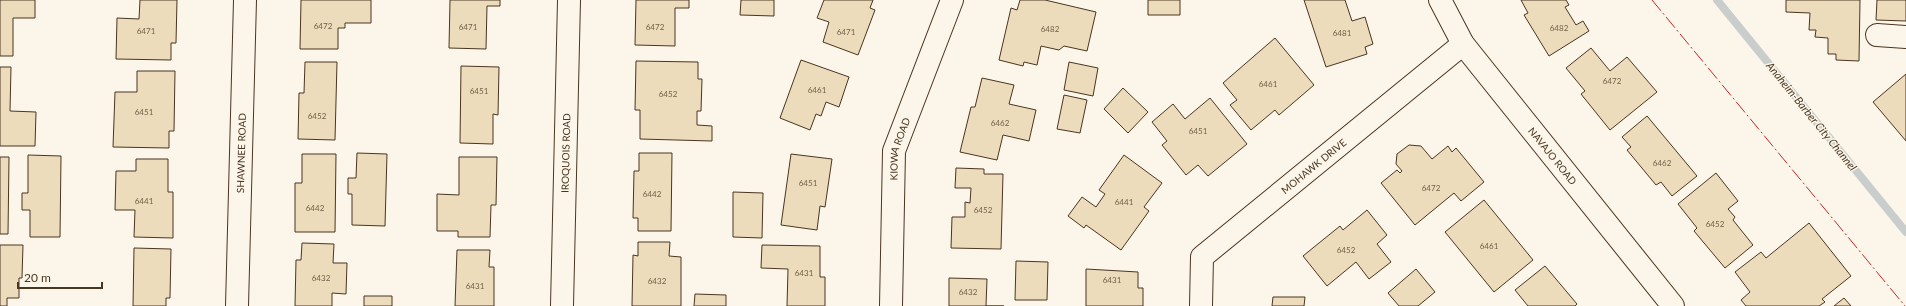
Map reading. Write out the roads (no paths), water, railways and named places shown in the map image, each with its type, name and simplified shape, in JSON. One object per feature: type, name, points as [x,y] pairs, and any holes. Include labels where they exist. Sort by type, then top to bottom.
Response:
[{"type":"street","name":"SHAWNEE ROAD","points":[[237,306],[245,0]]},
{"type":"street","name":"IROQUOIS ROAD","points":[[562,306],[569,0]]},
{"type":"street","name":"KIOWA ROAD","points":[[891,306],[894,151],[952,0]]},
{"type":"street","name":"NAVAJO ROAD","points":[[1440,0],[1463,44],[1673,306]]},
{"type":"street","points":[[1877,35],[1906,37]]},
{"type":"street","name":"MOHAWK DRIVE","points":[[1201,306],[1202,257],[1463,44]]},
{"type":"waterway","name":"Anaheim-Barber City Channel","points":[[1717,0],[1906,232]]}]
